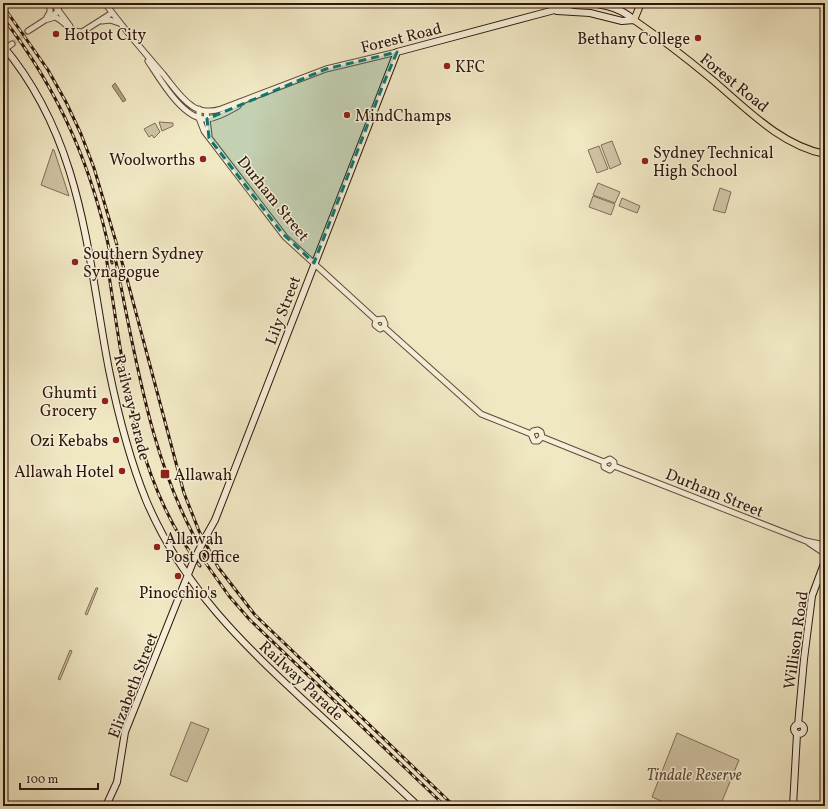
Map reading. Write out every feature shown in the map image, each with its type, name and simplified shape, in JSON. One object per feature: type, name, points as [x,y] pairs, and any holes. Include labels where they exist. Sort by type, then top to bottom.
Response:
[{"type":"main road","points":[[634,20],[641,3]]},
{"type":"main road","name":"Forest Road","points":[[397,52],[554,11],[568,5],[593,4],[625,12],[778,134],[804,148],[825,154]]},
{"type":"main road","name":"Forest Road","points":[[554,11],[590,13],[622,21],[634,20]]},
{"type":"main road","name":"Railway Parade","points":[[4,48],[22,72],[41,103],[66,158],[84,226],[109,371],[128,446],[157,524],[188,575],[220,618],[245,645],[418,806]]},
{"type":"main road","name":"Lily Street","points":[[188,575],[193,562],[215,520],[397,52]]},
{"type":"main road","points":[[824,554],[823,550],[825,546]]},
{"type":"main road","name":"Willison Road","points":[[793,806],[797,734],[802,734],[804,729],[798,724],[812,596],[825,561]]},
{"type":"main road","name":"Elizabeth Street","points":[[106,806],[118,778],[121,748],[125,732],[188,575]]},
{"type":"street","points":[[45,20],[50,12],[50,3]]},
{"type":"street","points":[[53,3],[73,30]]},
{"type":"street","points":[[28,31],[54,15],[61,3]]},
{"type":"street","name":"Forest Road","points":[[105,3],[135,42],[186,102],[199,110],[206,111],[221,109],[326,69],[397,52]]},
{"type":"street","points":[[45,20],[55,17],[73,30],[82,32],[112,13]]},
{"type":"street","points":[[100,21],[110,20],[120,23]]},
{"type":"street","name":"Forest Road","points":[[135,42],[177,101],[184,109],[199,118],[207,119],[221,115],[257,96]]},
{"type":"street","points":[[4,48],[12,44]]},
{"type":"street","points":[[199,110],[199,118]]},
{"type":"street","points":[[206,111],[209,138]]},
{"type":"street","name":"Durham Street","points":[[199,118],[201,126],[209,138],[282,233],[376,320],[379,318],[384,320],[384,327],[481,414],[531,434]]},
{"type":"street","points":[[534,430],[538,430],[541,432],[542,437],[538,441],[534,441],[531,434],[534,430]]},
{"type":"street","points":[[542,437],[604,462],[610,459],[614,462],[614,466],[610,470],[607,470],[604,467],[604,462]]},
{"type":"street","name":"Durham Street","points":[[614,466],[806,541],[825,546]]},
{"type":"street","name":"Durham Street","points":[[806,541],[824,554]]},
{"type":"highlighted area","points":[[397,52],[383,85],[314,263],[282,233],[209,138],[207,119],[326,69]]},
{"type":"green space","points":[[159,122],[173,123],[173,126],[162,131]]},
{"type":"green space","points":[[155,123],[160,132],[154,138],[152,135],[149,137],[144,129]]},
{"type":"green space","points":[[612,141],[621,164],[610,169],[601,145]]},
{"type":"green space","points":[[599,146],[608,169],[597,173],[588,150]]},
{"type":"green space","points":[[53,149],[54,150],[69,196],[41,185]]},
{"type":"green space","points":[[598,183],[620,192],[615,203],[593,195]]},
{"type":"green space","points":[[720,188],[731,192],[725,213],[713,210]]},
{"type":"green space","points":[[593,196],[615,204],[611,215],[589,207]]},
{"type":"green space","points":[[622,198],[640,206],[637,213],[619,206]]},
{"type":"green space","points":[[96,588],[98,588],[87,615],[85,614]]},
{"type":"green space","points":[[70,650],[72,651],[60,680],[58,679]]},
{"type":"green space","points":[[191,722],[209,729],[187,782],[170,775]]},
{"type":"green space","name":"Tindale Reserve","points":[[677,733],[739,760],[720,806],[673,806],[652,797]]},
{"type":"shaded area","points":[[115,83],[126,100],[123,102],[112,86]]},
{"type":"tunnel","points":[[12,44],[28,31]]},
{"type":"railway","points":[[3,6],[48,70],[66,102],[81,134],[94,168],[127,279],[184,493],[199,531],[218,567],[255,615],[454,806]]},
{"type":"railway","points":[[3,18],[24,46],[42,75],[72,134],[96,196],[112,263]]},
{"type":"railway","points":[[106,256],[125,377],[145,457],[159,495],[177,532],[200,566]]},
{"type":"railway","points":[[115,257],[139,373],[159,450],[187,523],[206,557]]},
{"type":"railway","points":[[200,555],[229,596],[250,620],[445,806]]},
{"type":"place","name":"Hotpot City","points":[[56,34]]},
{"type":"place","name":"Bethany College","points":[[698,38]]},
{"type":"place","name":"KFC","points":[[447,66]]},
{"type":"place","name":"MindChamps","points":[[347,115]]},
{"type":"place","name":"Woolworths","points":[[203,159]]},
{"type":"place","name":"Sydney Technical High School","points":[[645,161]]},
{"type":"place","name":"Southern Sydney Synagogue","points":[[75,262]]},
{"type":"place","name":"Ghumti Grocery","points":[[105,401]]},
{"type":"place","name":"Ozi Kebabs","points":[[116,440]]},
{"type":"place","name":"Allawah Hotel","points":[[122,471]]},
{"type":"place","name":"Allawah","points":[[165,474]]},
{"type":"place","name":"Allawah Post Office","points":[[157,547]]},
{"type":"place","name":"Pinocchio's","points":[[178,576]]}]
